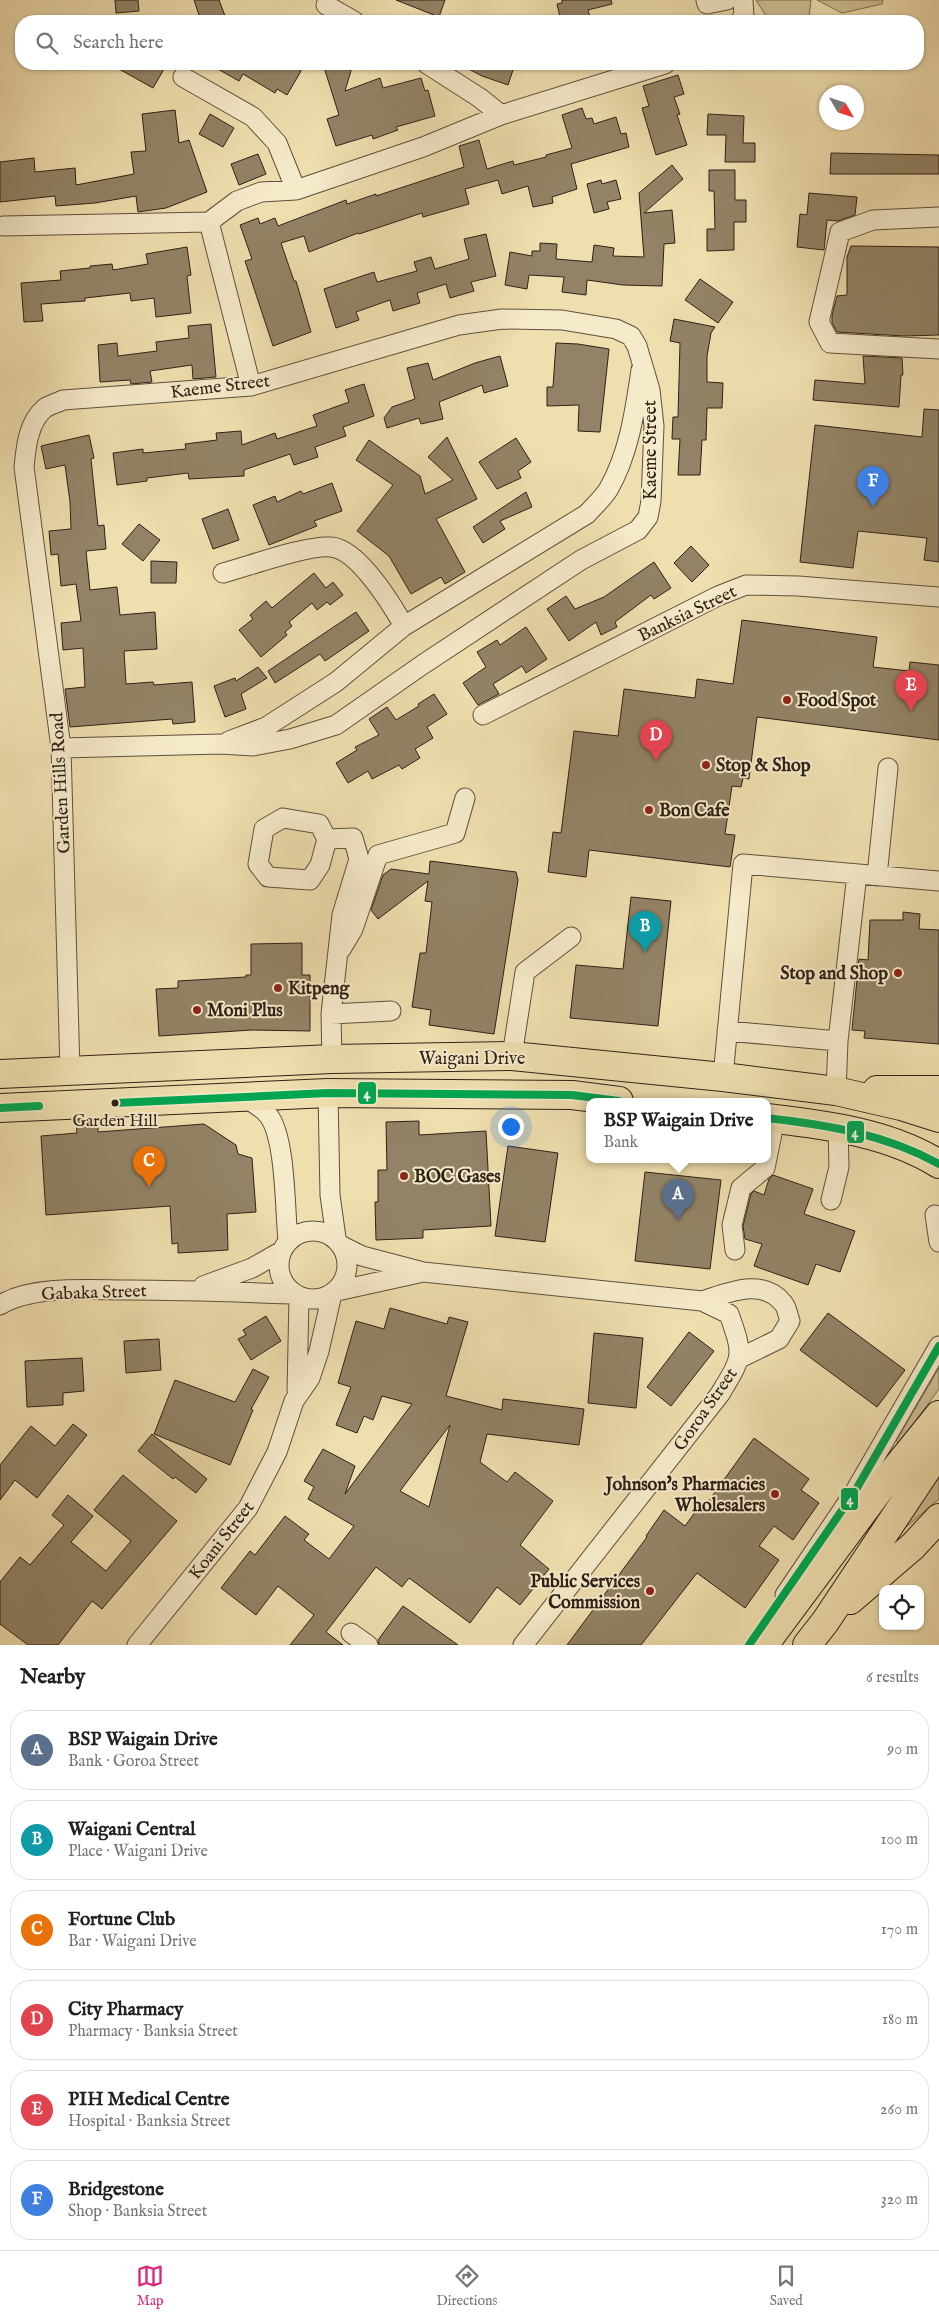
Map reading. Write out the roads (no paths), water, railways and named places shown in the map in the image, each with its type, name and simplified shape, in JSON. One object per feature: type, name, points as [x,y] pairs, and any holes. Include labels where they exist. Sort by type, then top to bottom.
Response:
[{"type":"highway","name":"Waigani Drive","points":[[0,1074],[332,1059],[512,1056],[723,1077],[836,1091],[901,1106],[939,1118]]},
{"type":"highway","points":[[178,1065],[195,1074],[319,1071],[326,1080],[328,1094]]},
{"type":"highway","points":[[836,1091],[939,1090]]},
{"type":"highway","name":"Waigani Drive","points":[[0,1108],[328,1094],[572,1095],[596,1098]]},
{"type":"highway","points":[[771,1119],[854,1130],[880,1138],[939,1164]]},
{"type":"highway","points":[[758,1644],[939,1416]]},
{"type":"highway","points":[[807,1645],[825,1622],[939,1451]]},
{"type":"highway","points":[[825,1622],[913,1546],[939,1518]]},
{"type":"highway","points":[[758,1644],[775,1610]]},
{"type":"street","points":[[706,0],[707,4],[727,0]]},
{"type":"street","points":[[744,0],[744,15]]},
{"type":"street","points":[[326,5],[344,15]]},
{"type":"street","points":[[436,70],[480,98],[501,115]]},
{"type":"street","points":[[3,226],[209,222],[237,201],[261,192],[296,190],[423,147],[501,115],[646,70]]},
{"type":"street","points":[[184,77],[253,117],[277,143],[296,190]]},
{"type":"street","points":[[939,217],[872,220],[840,232],[820,322],[830,343],[939,349]]},
{"type":"street","points":[[209,222],[251,386]]},
{"type":"street","name":"Kaeme Street","points":[[24,467],[32,424],[45,408],[63,400],[251,386],[459,325],[502,319],[562,320],[616,329],[631,336],[637,346],[650,390],[654,443],[651,501],[648,517],[638,530],[581,560],[336,725],[290,739],[253,746],[221,744],[61,748]]},
{"type":"street","points":[[221,744],[266,727],[274,722],[336,682],[404,626],[587,514],[606,492],[616,475],[632,426],[642,367]]},
{"type":"street","name":"Garden Hills Road","points":[[24,467],[61,748],[70,1070]]},
{"type":"street","points":[[223,573],[316,548],[333,547],[345,552],[364,569],[388,598],[404,626]]},
{"type":"street","name":"Banksia Street","points":[[483,715],[718,596],[746,584],[798,586],[939,598]]},
{"type":"street","points":[[877,876],[888,768]]},
{"type":"street","points":[[336,956],[353,929],[378,855],[455,833],[465,798]]},
{"type":"street","points":[[327,839],[353,838],[359,859],[342,915],[336,956],[331,1014],[332,1059]]},
{"type":"street","points":[[723,1077],[743,864],[939,881]]},
{"type":"street","points":[[836,1091],[838,1041],[857,874]]},
{"type":"street","points":[[512,1056],[525,972],[571,937]]},
{"type":"street","points":[[331,1014],[390,1012]]},
{"type":"street","points":[[727,1031],[838,1041]]},
{"type":"street","points":[[243,1097],[257,1104],[269,1115],[276,1131],[282,1171],[285,1246],[279,1262],[280,1274],[285,1285],[296,1295],[313,1300],[334,1292],[346,1277],[348,1269],[348,1261],[339,1242],[330,1195],[328,1094]]},
{"type":"street","points":[[831,1200],[839,1167],[838,1128]]},
{"type":"street","points":[[735,1250],[732,1225],[741,1188],[765,1168],[766,1163]]},
{"type":"street","points":[[935,1215],[939,1242]]},
{"type":"street","points":[[285,1246],[306,1231],[321,1232],[339,1242]]},
{"type":"street","name":"Goroa Street","points":[[339,1242],[362,1256],[423,1272],[702,1301],[729,1314],[738,1339],[740,1358],[720,1394],[523,1645]]},
{"type":"street","name":"Gabaka Street","points":[[190,1290],[232,1276],[266,1261],[285,1246]]},
{"type":"street","name":"Goroa Street","points":[[334,1292],[423,1272]]},
{"type":"street","points":[[702,1301],[746,1288],[768,1291],[784,1303],[790,1321],[779,1339],[740,1358]]},
{"type":"street","name":"Gabaka Street","points":[[0,1305],[12,1298],[77,1290],[190,1290],[296,1295]]},
{"type":"street","name":"Koani Street","points":[[137,1645],[248,1508],[276,1452],[297,1396],[310,1378],[334,1292]]},
{"type":"street","name":"Koani Street","points":[[296,1295],[297,1396]]},
{"type":"street","points":[[775,1610],[854,1493],[939,1346]]},
{"type":"street","points":[[351,1633],[368,1645]]},
{"type":"place","name":"Bridgestone","points":[[873,507]]},
{"type":"place","name":"Food Spot","points":[[787,700]]},
{"type":"place","name":"PIH Medical Centre","points":[[911,711]]},
{"type":"place","name":"City Pharmacy","points":[[656,761]]},
{"type":"place","name":"Stop & Shop","points":[[706,765]]},
{"type":"place","name":"Bon Cafe","points":[[649,810]]},
{"type":"place","name":"Waigani Central","points":[[645,952]]},
{"type":"place","name":"Stop and Shop","points":[[898,973]]},
{"type":"place","name":"Kitpeng","points":[[278,988]]},
{"type":"place","name":"Moni Plus","points":[[197,1010]]},
{"type":"place","name":"Garden Hill","points":[[115,1103]]},
{"type":"place","name":"BOC Gases","points":[[404,1176]]},
{"type":"place","name":"Fortune Club","points":[[149,1187]]},
{"type":"place","name":"BSP Waigain Drive","points":[[678,1220]]},
{"type":"place","name":"Johnson's Pharmacies Wholesalers","points":[[775,1494]]},
{"type":"place","name":"Public Services Commission","points":[[650,1591]]}]
